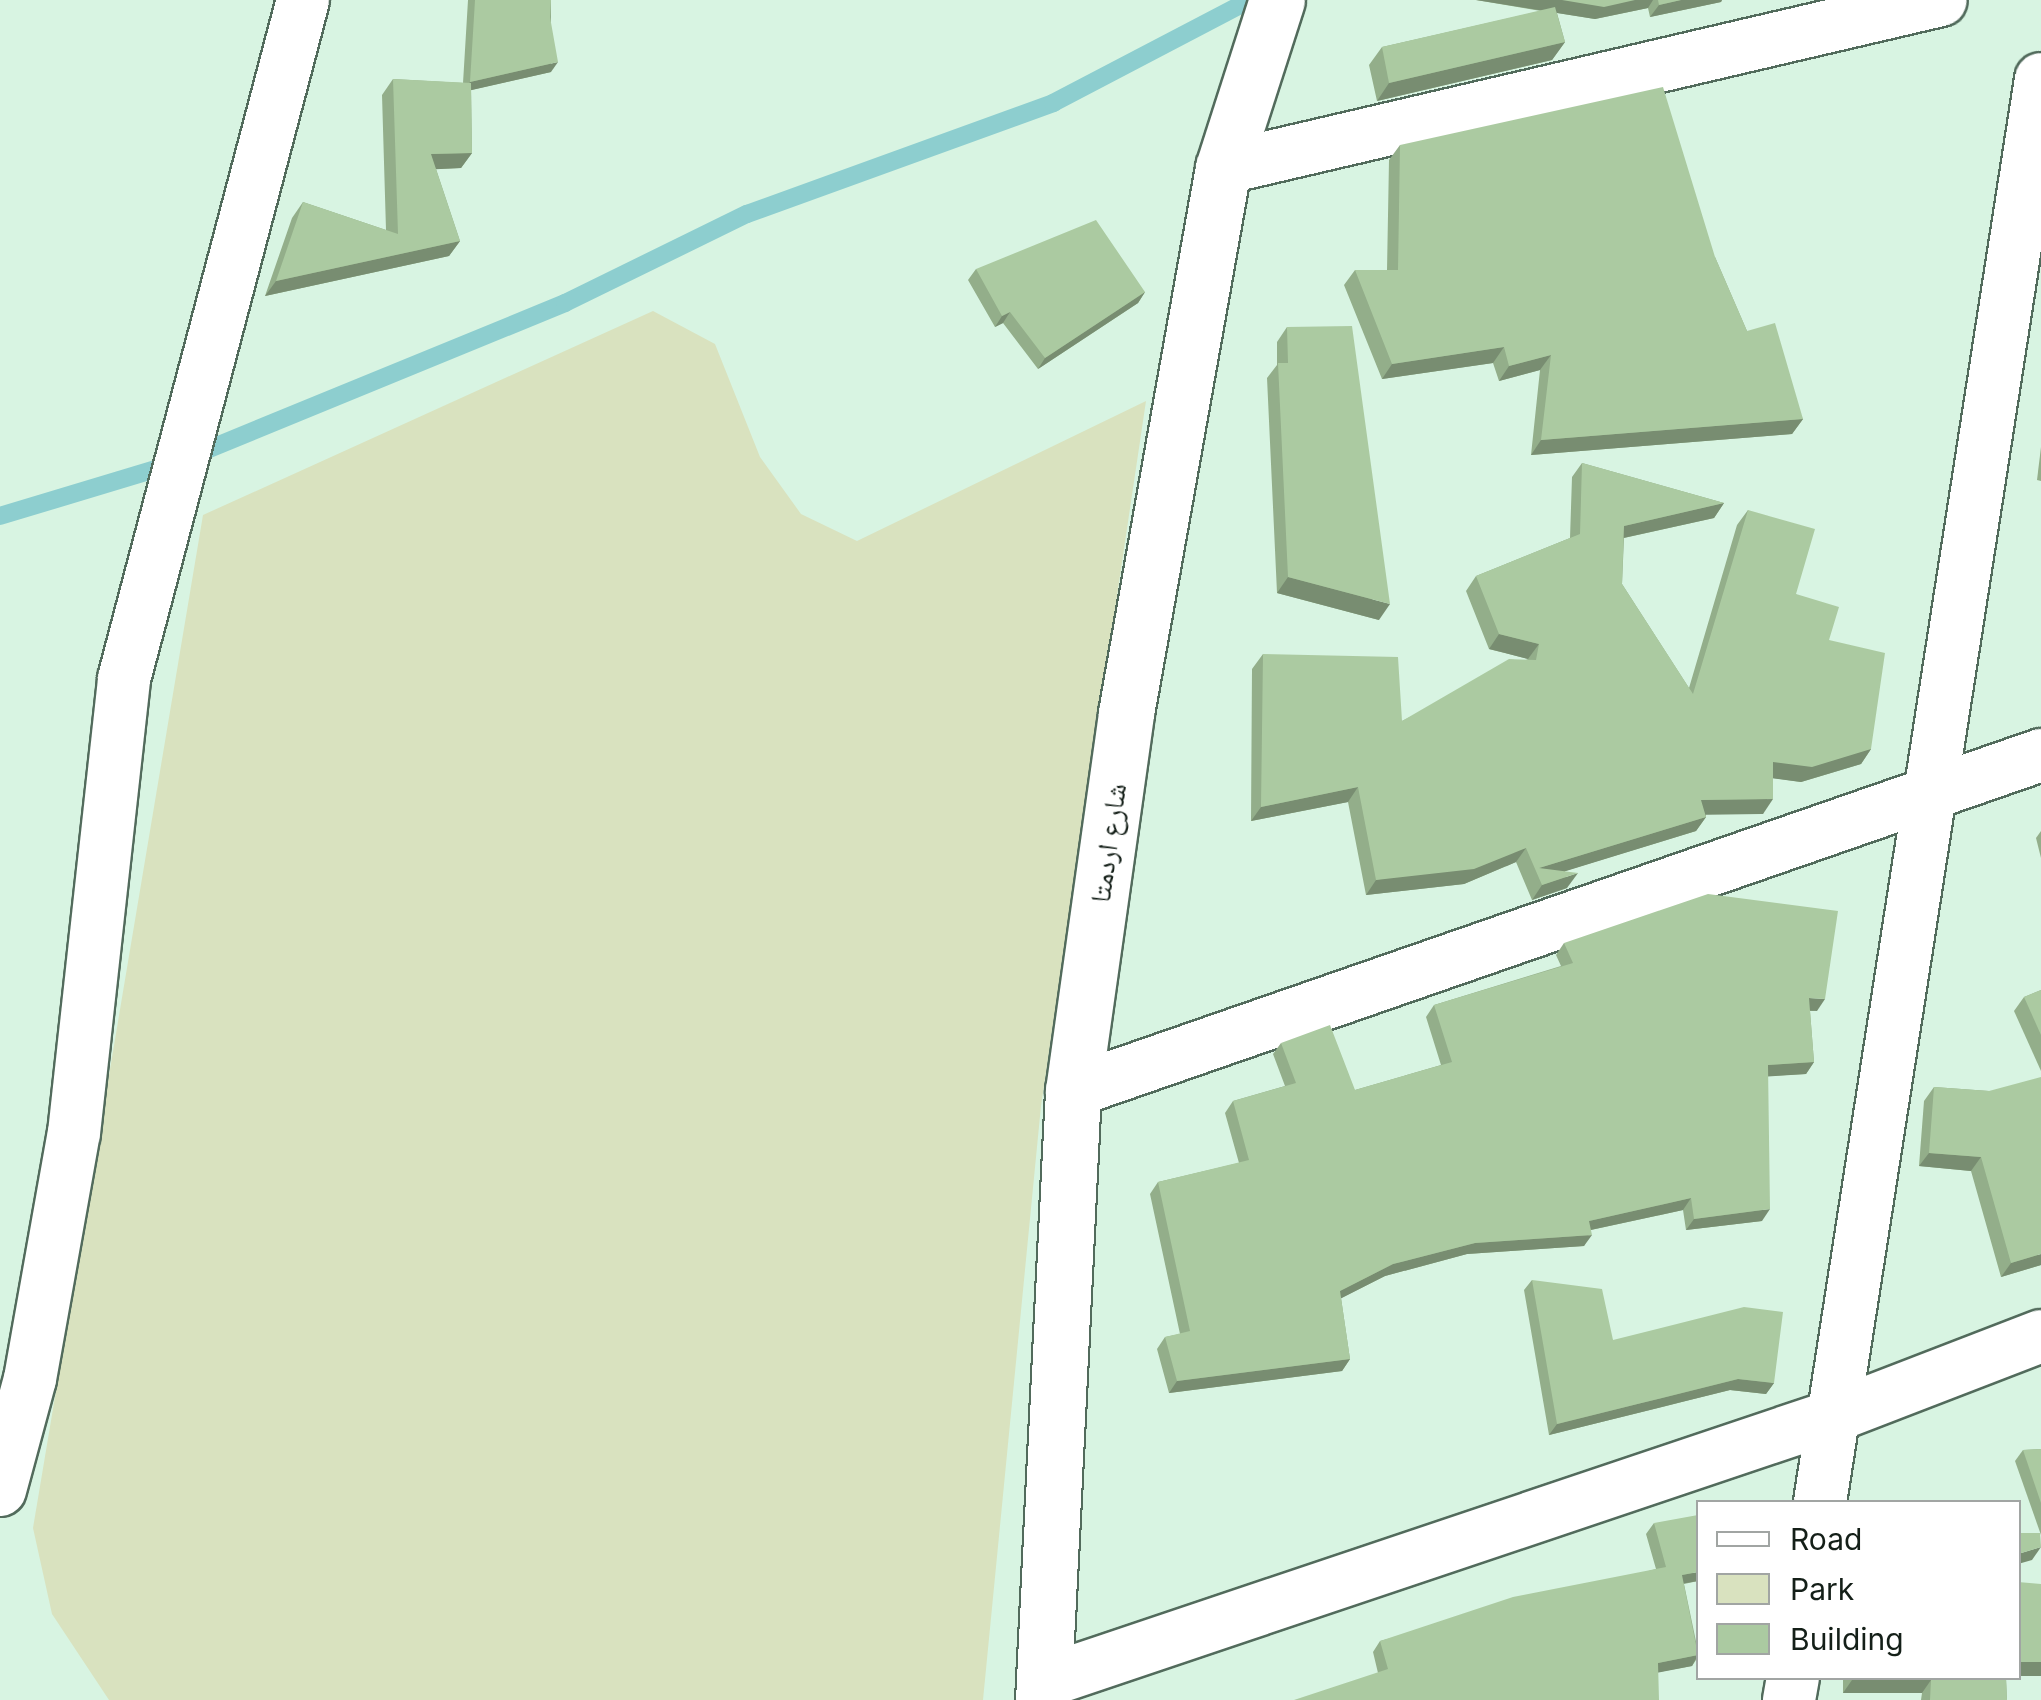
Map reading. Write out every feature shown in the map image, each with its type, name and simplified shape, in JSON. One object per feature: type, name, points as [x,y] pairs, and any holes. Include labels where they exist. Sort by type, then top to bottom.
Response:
[{"type":"main road","name":"شارع اردمتا","points":[[1044,1691],[1073,1090],[1126,713],[1224,168],[1277,0]]},
{"type":"street","points":[[0,1490],[30,1379],[74,1133],[124,679],[302,0]]},
{"type":"street","points":[[1224,168],[1941,0]]},
{"type":"street","points":[[1820,1500],[1924,797],[2041,79]]},
{"type":"street","points":[[1073,1090],[2041,755]]},
{"type":"street","points":[[1044,1691],[1834,1416],[2041,1336]]},
{"type":"green space","points":[[653,311],[715,344],[760,457],[801,514],[857,541],[1146,401],[1041,1106],[983,1700],[109,1700],[52,1614],[33,1528],[203,515]]},
{"type":"building","points":[[475,0],[551,0],[558,62],[470,82]]},
{"type":"building","points":[[1562,0],[1635,0],[1604,7]]},
{"type":"building","points":[[1555,7],[1565,42],[1389,83],[1382,47]]},
{"type":"building","points":[[393,79],[471,83],[472,153],[431,154],[460,241],[276,281],[303,202],[398,234]]},
{"type":"building","points":[[1663,87],[1715,257],[1747,331],[1775,323],[1803,419],[1541,440],[1551,355],[1509,366],[1504,347],[1392,364],[1355,270],[1398,270],[1400,145]]},
{"type":"building","points":[[1096,220],[1145,292],[1045,358],[1010,312],[1002,316],[976,269]]},
{"type":"building","points":[[1352,326],[1390,604],[1288,577],[1278,363],[1288,363],[1287,327]]},
{"type":"building","points":[[1582,463],[1724,503],[1624,526],[1622,584],[1693,694],[1748,510],[1815,529],[1796,594],[1839,607],[1829,640],[1885,653],[1871,749],[1812,767],[1773,762],[1773,799],[1701,800],[1706,817],[1539,868],[1578,873],[1542,885],[1526,848],[1474,869],[1376,880],[1358,787],[1261,807],[1263,654],[1398,657],[1402,721],[1509,659],[1536,660],[1539,644],[1499,634],[1476,576],[1580,534]]},
{"type":"building","points":[[1708,894],[1838,911],[1825,999],[1809,998],[1814,1062],[1768,1065],[1770,1209],[1694,1219],[1691,1198],[1589,1221],[1592,1235],[1475,1243],[1393,1264],[1340,1291],[1350,1359],[1177,1381],[1165,1337],[1190,1331],[1158,1182],[1249,1160],[1233,1101],[1296,1083],[1281,1043],[1330,1025],[1355,1090],[1452,1062],[1434,1005],[1573,963],[1564,943]]},
{"type":"building","points":[[2041,990],[2041,1035],[2024,997]]},
{"type":"building","points":[[2041,1077],[2041,1254],[2011,1263],[1981,1157],[1929,1153],[1934,1087],[1989,1091]]},
{"type":"building","points":[[1532,1280],[1602,1289],[1613,1340],[1744,1307],[1783,1312],[1774,1383],[1738,1379],[1557,1424]]},
{"type":"building","points":[[2041,1449],[2041,1503],[2023,1450]]},
{"type":"building","points":[[1696,1515],[1696,1572],[1682,1575],[1696,1655],[1658,1663],[1659,1700],[1294,1700],[1388,1669],[1380,1641],[1513,1597],[1666,1567],[1654,1523]]},
{"type":"building","points":[[2021,1533],[2040,1533],[2041,1547],[2021,1553]]},
{"type":"building","points":[[2021,1582],[2041,1584],[2041,1662],[2021,1662]]},
{"type":"building","points":[[1931,1680],[2006,1680],[2007,1700],[1930,1700]]},
{"type":"waterway","points":[[0,516],[175,463],[565,303],[747,214],[1053,103],[1250,0]]}]
